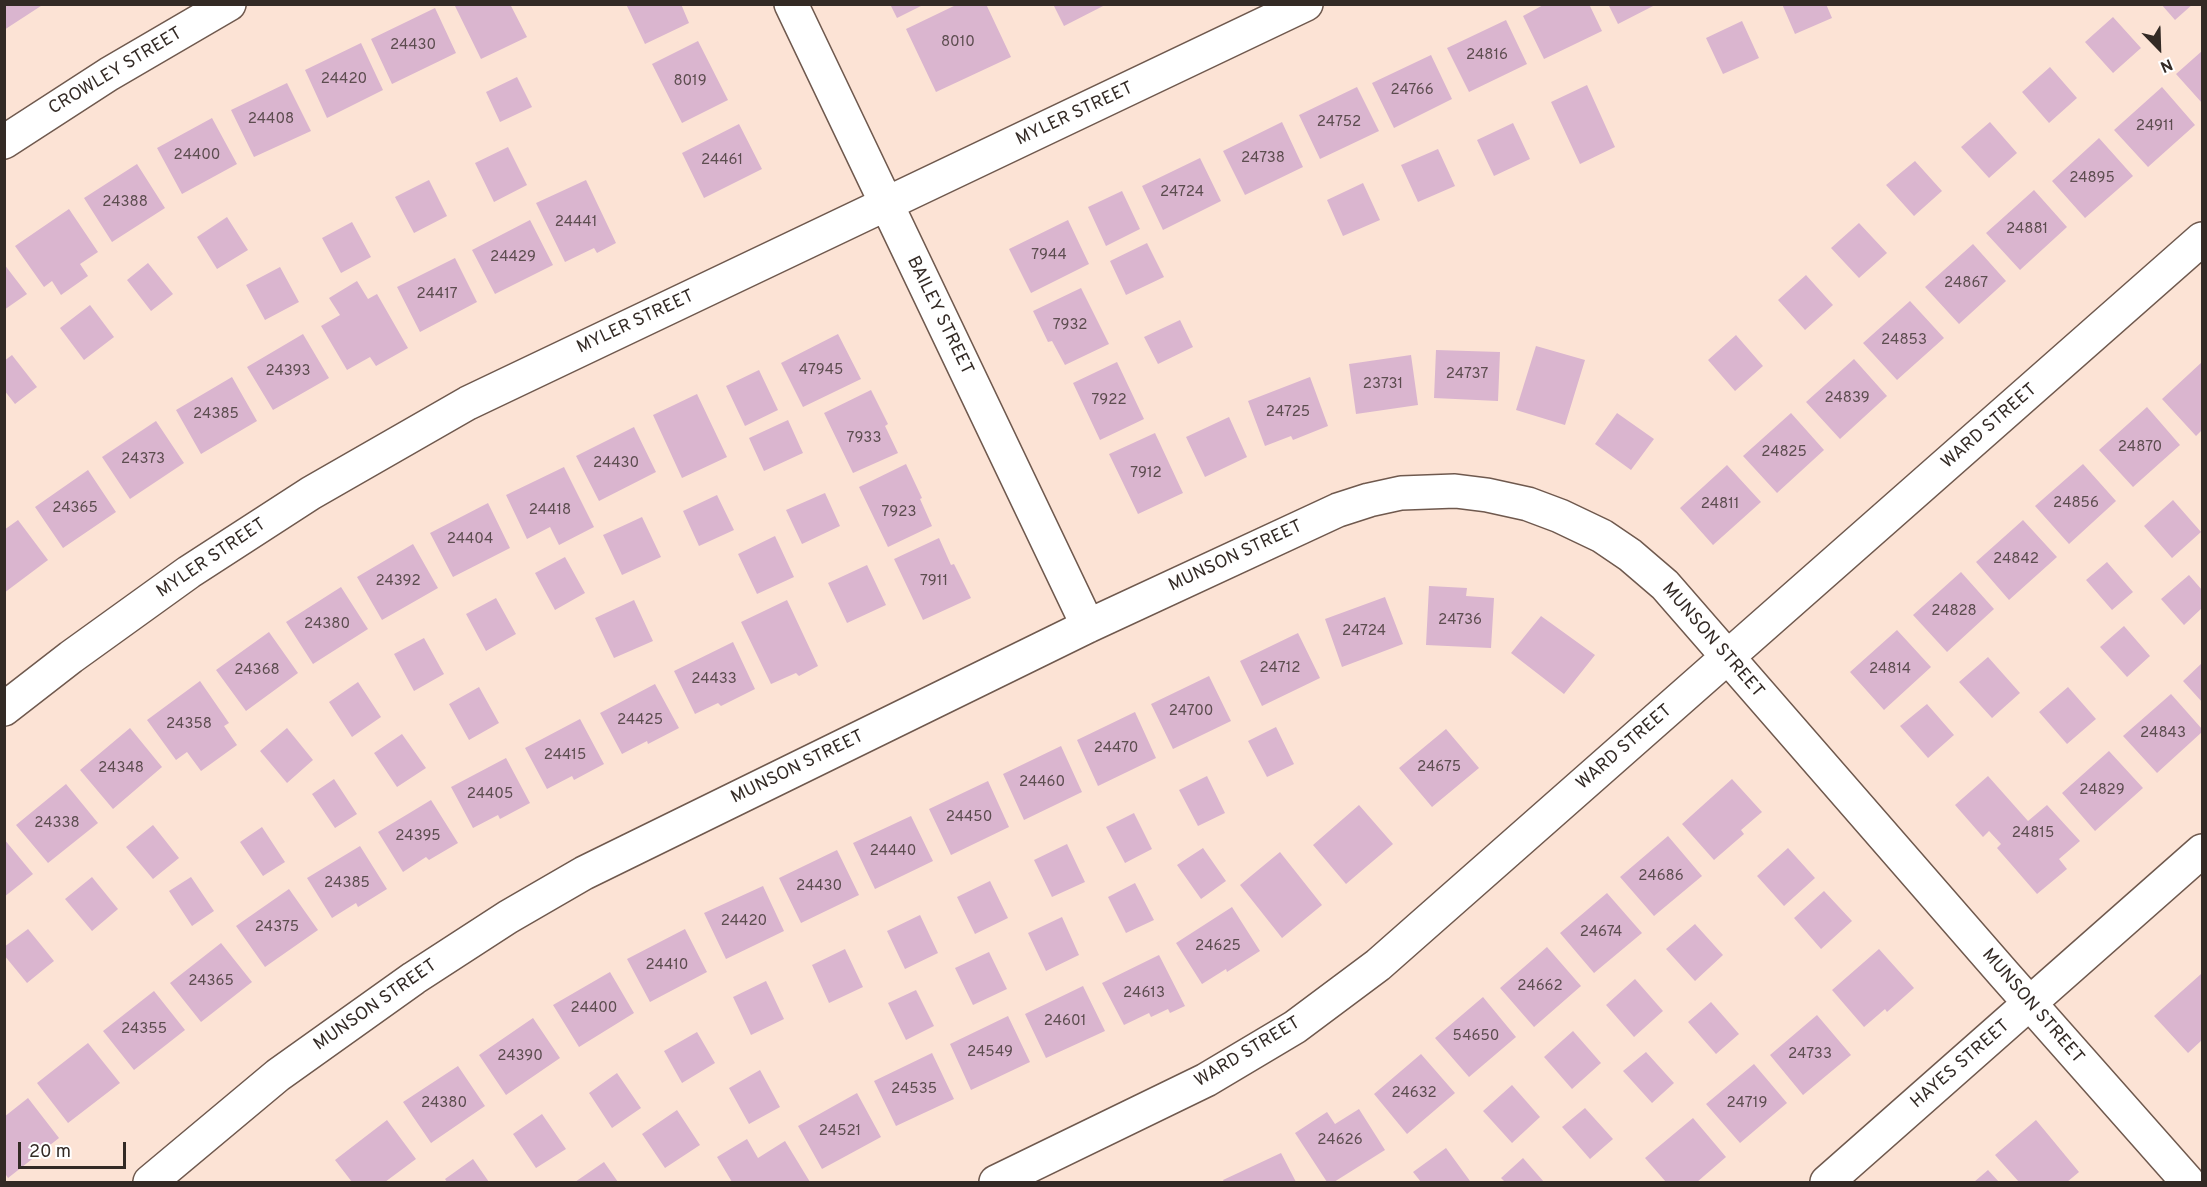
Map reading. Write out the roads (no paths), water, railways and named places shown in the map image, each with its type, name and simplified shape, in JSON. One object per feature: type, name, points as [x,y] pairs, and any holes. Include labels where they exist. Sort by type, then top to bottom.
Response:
[{"type":"street","name":"CROWLEY STREET","points":[[4,142],[109,74],[229,4]]},
{"type":"street","name":"BAILEY STREET","points":[[791,4],[1088,626]]},
{"type":"street","name":"MYLER STREET","points":[[4,709],[71,657],[189,572],[311,494],[468,403],[1306,4]]},
{"type":"street","name":"WARD STREET","points":[[996,1182],[1206,1080],[1295,1027],[1378,965],[2202,239]]},
{"type":"street","name":"MUNSON STREET","points":[[150,1182],[278,1075],[414,978],[584,873],[1088,626],[1338,510],[1401,493],[1455,491],[1528,504],[1560,516],[1602,536],[1630,555],[1665,585],[2187,1181]]},
{"type":"street","name":"HAYES STREET","points":[[1827,1182],[2202,851]]}]
